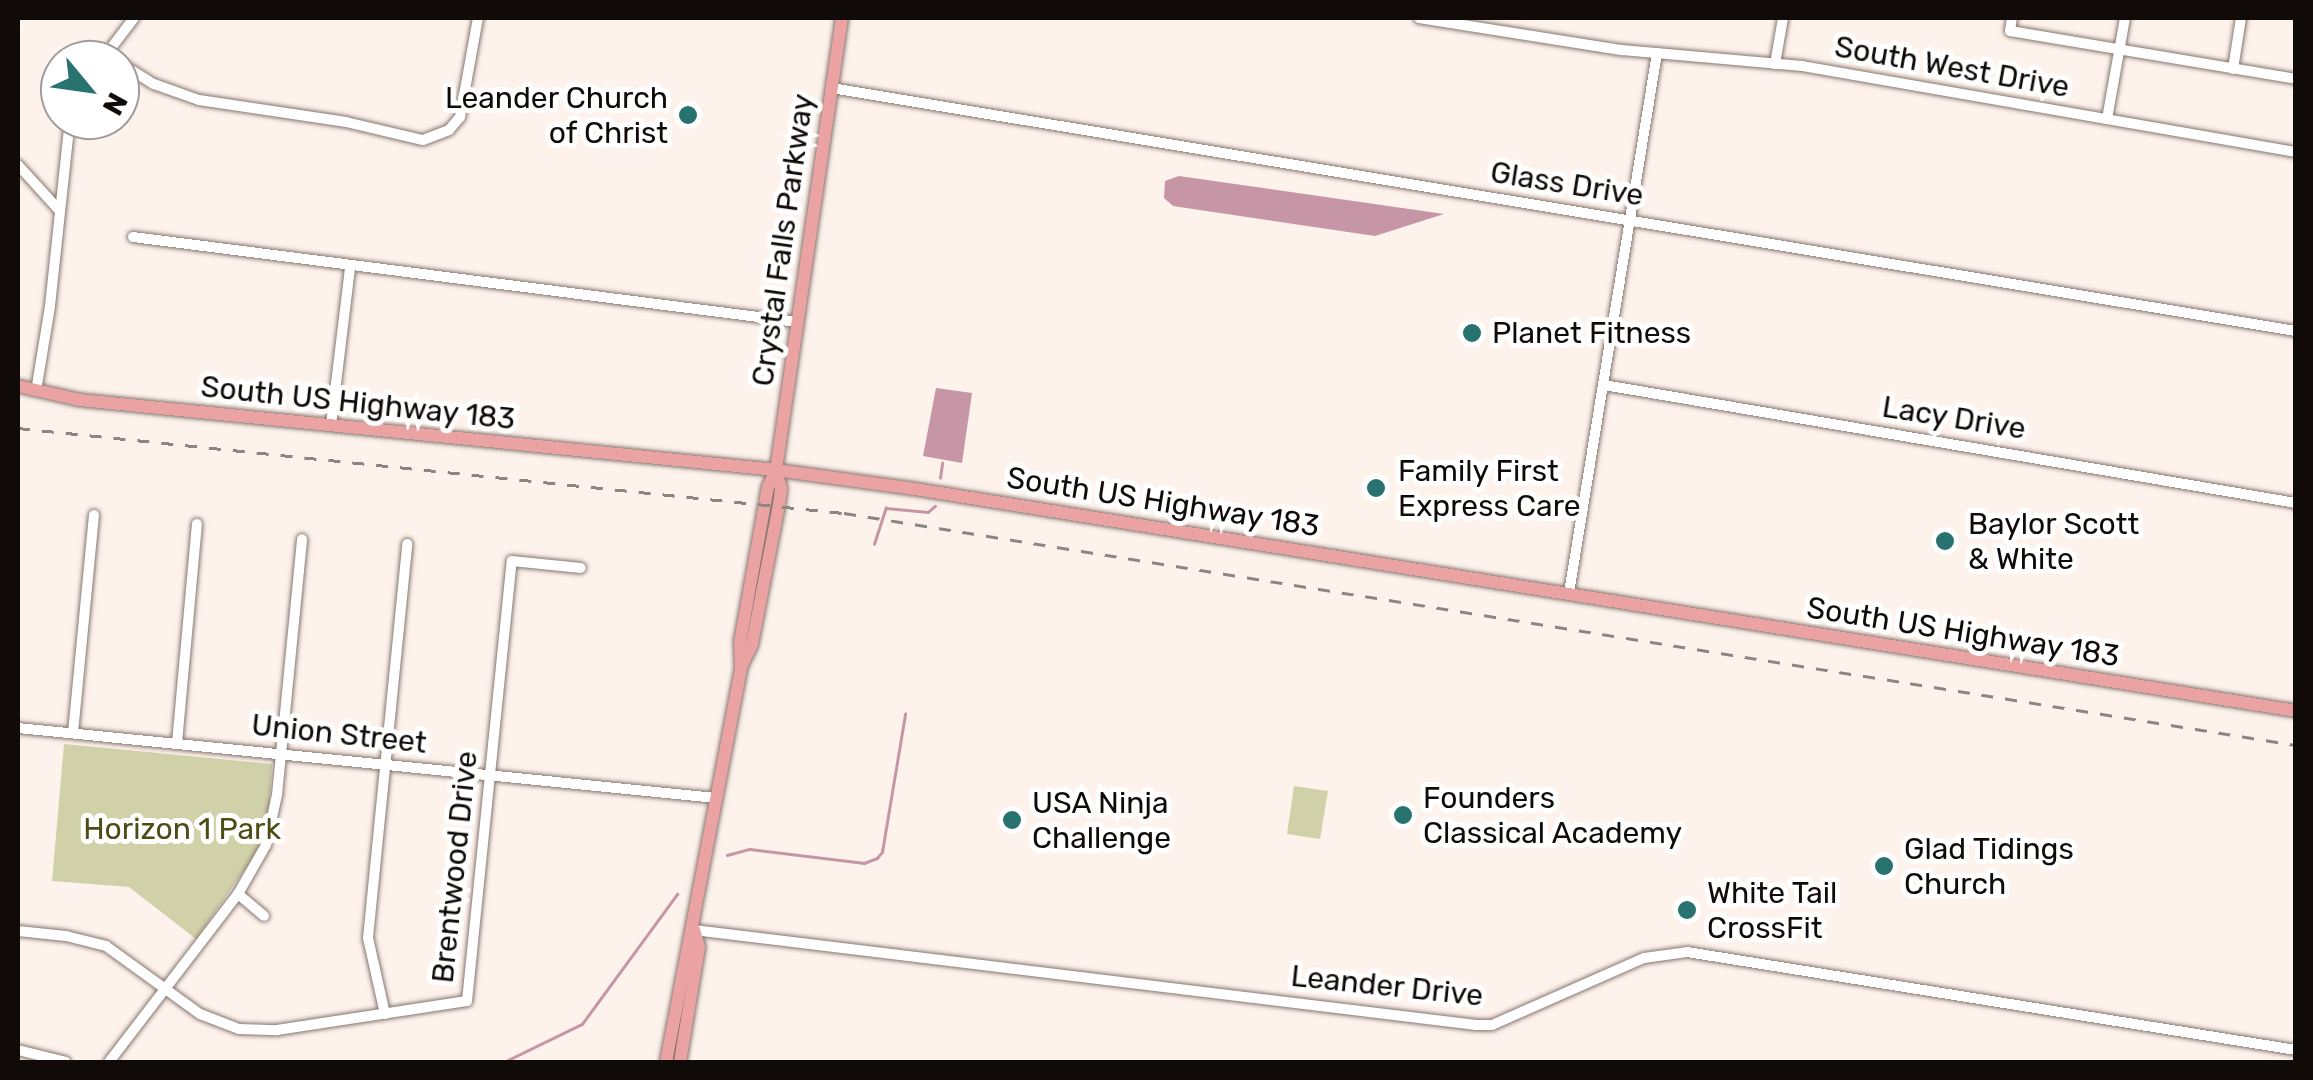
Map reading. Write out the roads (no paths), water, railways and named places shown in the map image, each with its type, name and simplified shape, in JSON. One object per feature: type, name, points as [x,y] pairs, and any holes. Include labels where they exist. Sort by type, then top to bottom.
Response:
[{"type":"main road","name":"Crystal Falls Parkway","points":[[694,930],[741,666],[740,642],[764,504],[776,470],[842,18]]},
{"type":"main road","name":"South US Highway 183","points":[[18,386],[331,426],[776,470],[2296,711]]},
{"type":"main road","points":[[666,1062],[685,944],[694,930]]},
{"type":"main road","points":[[680,1062],[699,947],[694,930]]},
{"type":"street","points":[[122,40],[134,18]]},
{"type":"street","points":[[140,76],[199,100],[346,122],[424,140],[449,130],[460,117],[478,19],[462,18]]},
{"type":"street","name":"South West Drive","points":[[1420,18],[1657,54],[1775,64],[2296,152]]},
{"type":"street","points":[[1775,64],[1783,18]]},
{"type":"street","points":[[2012,18],[2010,32],[2296,80]]},
{"type":"street","points":[[2107,119],[2125,18]]},
{"type":"street","points":[[2232,68],[2241,18]]},
{"type":"street","points":[[1570,593],[1657,54]]},
{"type":"street","name":"Glass Drive","points":[[831,88],[2296,330]]},
{"type":"street","points":[[36,391],[68,140]]},
{"type":"street","points":[[18,164],[60,211]]},
{"type":"street","points":[[133,237],[797,322]]},
{"type":"street","points":[[331,426],[350,267]]},
{"type":"street","name":"Lacy Drive","points":[[1604,385],[2296,503]]},
{"type":"street","points":[[73,733],[94,515]]},
{"type":"street","points":[[178,743],[198,524]]},
{"type":"street","points":[[109,1062],[238,894],[257,864],[272,827],[302,539]]},
{"type":"street","points":[[385,1014],[368,938],[408,544]]},
{"type":"street","name":"Brentwood Drive","points":[[18,932],[66,936],[106,946],[219,1024],[257,1032],[467,1000],[512,561],[581,568]]},
{"type":"street","name":"Union Street","points":[[18,728],[716,798]]},
{"type":"street","points":[[238,894],[264,916]]},
{"type":"street","name":"Leander Drive","points":[[694,930],[1476,1025],[1492,1025],[1644,958],[1698,952],[2296,1050]]},
{"type":"street","points":[[18,1050],[66,1062]]},
{"type":"waterway","points":[[940,478],[942,463]]},
{"type":"waterway","points":[[874,544],[886,508],[928,512],[935,506]]},
{"type":"waterway","points":[[727,855],[750,849],[864,863],[877,858],[882,852],[905,714]]},
{"type":"waterway","points":[[504,1062],[582,1024],[677,894]]},
{"type":"railway","points":[[18,428],[844,513],[2296,745]]},
{"type":"place","name":"Leander Church of Christ","points":[[688,115]]},
{"type":"place","name":"Planet Fitness","points":[[1472,333]]},
{"type":"place","name":"Family First Express Care","points":[[1376,488]]},
{"type":"place","name":"Baylor Scott & White","points":[[1945,541]]},
{"type":"place","name":"Founders Classical Academy","points":[[1403,815]]},
{"type":"place","name":"USA Ninja Challenge","points":[[1012,820]]},
{"type":"place","name":"Glad Tidings Church","points":[[1884,866]]},
{"type":"place","name":"White Tail CrossFit","points":[[1687,910]]},
{"type":"park label","name":"Horizon 1 Park","points":[[182,829]]}]
